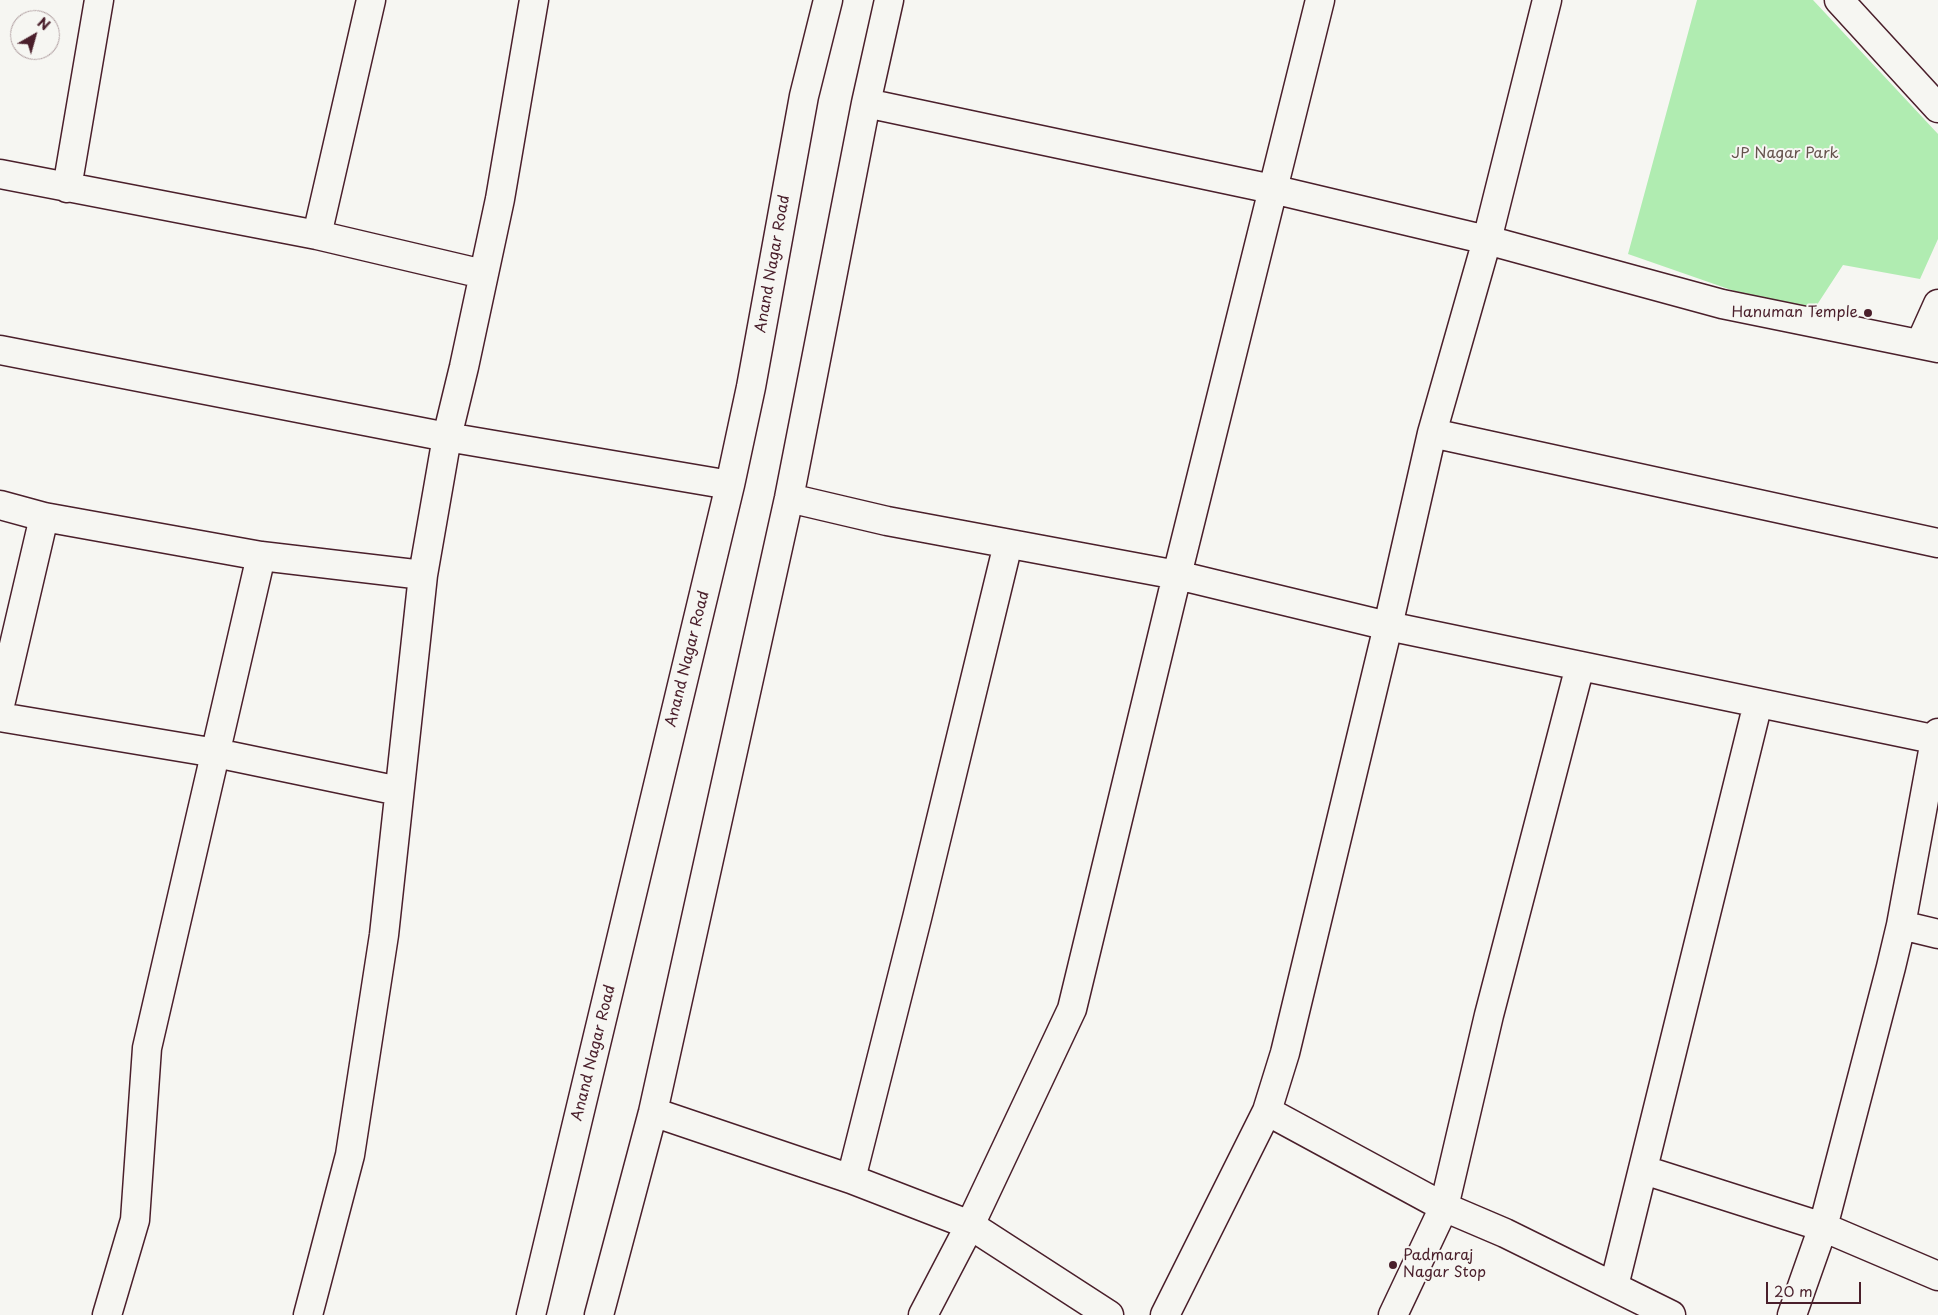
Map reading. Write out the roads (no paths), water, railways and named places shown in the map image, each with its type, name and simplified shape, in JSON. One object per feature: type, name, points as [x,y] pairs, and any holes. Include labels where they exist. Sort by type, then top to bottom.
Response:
[{"type":"street","points":[[67,188],[99,0]]},
{"type":"street","points":[[317,235],[371,0]]},
{"type":"street","points":[[308,1315],[350,1155],[384,935],[423,575],[447,437],[500,198],[534,0]]},
{"type":"street","name":"Anand Nagar Road","points":[[531,1315],[730,485],[751,387],[804,96],[828,0]]},
{"type":"street","points":[[599,1315],[653,1112],[789,498],[866,103],[889,0]]},
{"type":"street","points":[[923,1315],[970,1225],[1072,1009],[1177,575],[1320,0]]},
{"type":"street","points":[[1164,1315],[1267,1110],[1284,1053],[1388,626],[1432,433],[1487,240],[1547,0]]},
{"type":"street","points":[[1839,0],[1938,108]]},
{"type":"street","points":[[866,103],[1272,189],[1487,240],[1722,304],[1929,346],[1938,304]]},
{"type":"street","points":[[0,174],[317,235],[483,274]]},
{"type":"street","points":[[0,350],[447,437],[730,485]]},
{"type":"street","points":[[1432,433],[1938,543]]},
{"type":"street","points":[[789,498],[887,521],[1177,575],[1388,626],[1937,738],[1900,925],[1823,1227],[1792,1315]]},
{"type":"street","points":[[0,505],[44,517],[261,556],[423,575]]},
{"type":"street","points":[[0,705],[44,517]]},
{"type":"street","points":[[851,1179],[915,928],[1008,544]]},
{"type":"street","points":[[107,1315],[135,1220],[147,1048],[261,556]]},
{"type":"street","points":[[1393,1315],[1444,1207],[1489,1015],[1580,666]]},
{"type":"street","points":[[1614,1286],[1758,703]]},
{"type":"street","points":[[0,717],[216,753],[399,791]]},
{"type":"street","points":[[1900,925],[1938,934]]},
{"type":"street","points":[[1267,1110],[1444,1207],[1505,1233],[1671,1315]]},
{"type":"street","points":[[653,1112],[851,1179],[970,1225],[1109,1315]]},
{"type":"street","points":[[1644,1170],[1823,1227],[1938,1276]]},
{"type":"place","name":"Hanuman Temple","points":[[1868,313]]},
{"type":"place","name":"Padmaraj Nagar Stop","points":[[1393,1265]]},
{"type":"park label","name":"JP Nagar Park","points":[[1785,154]]}]
